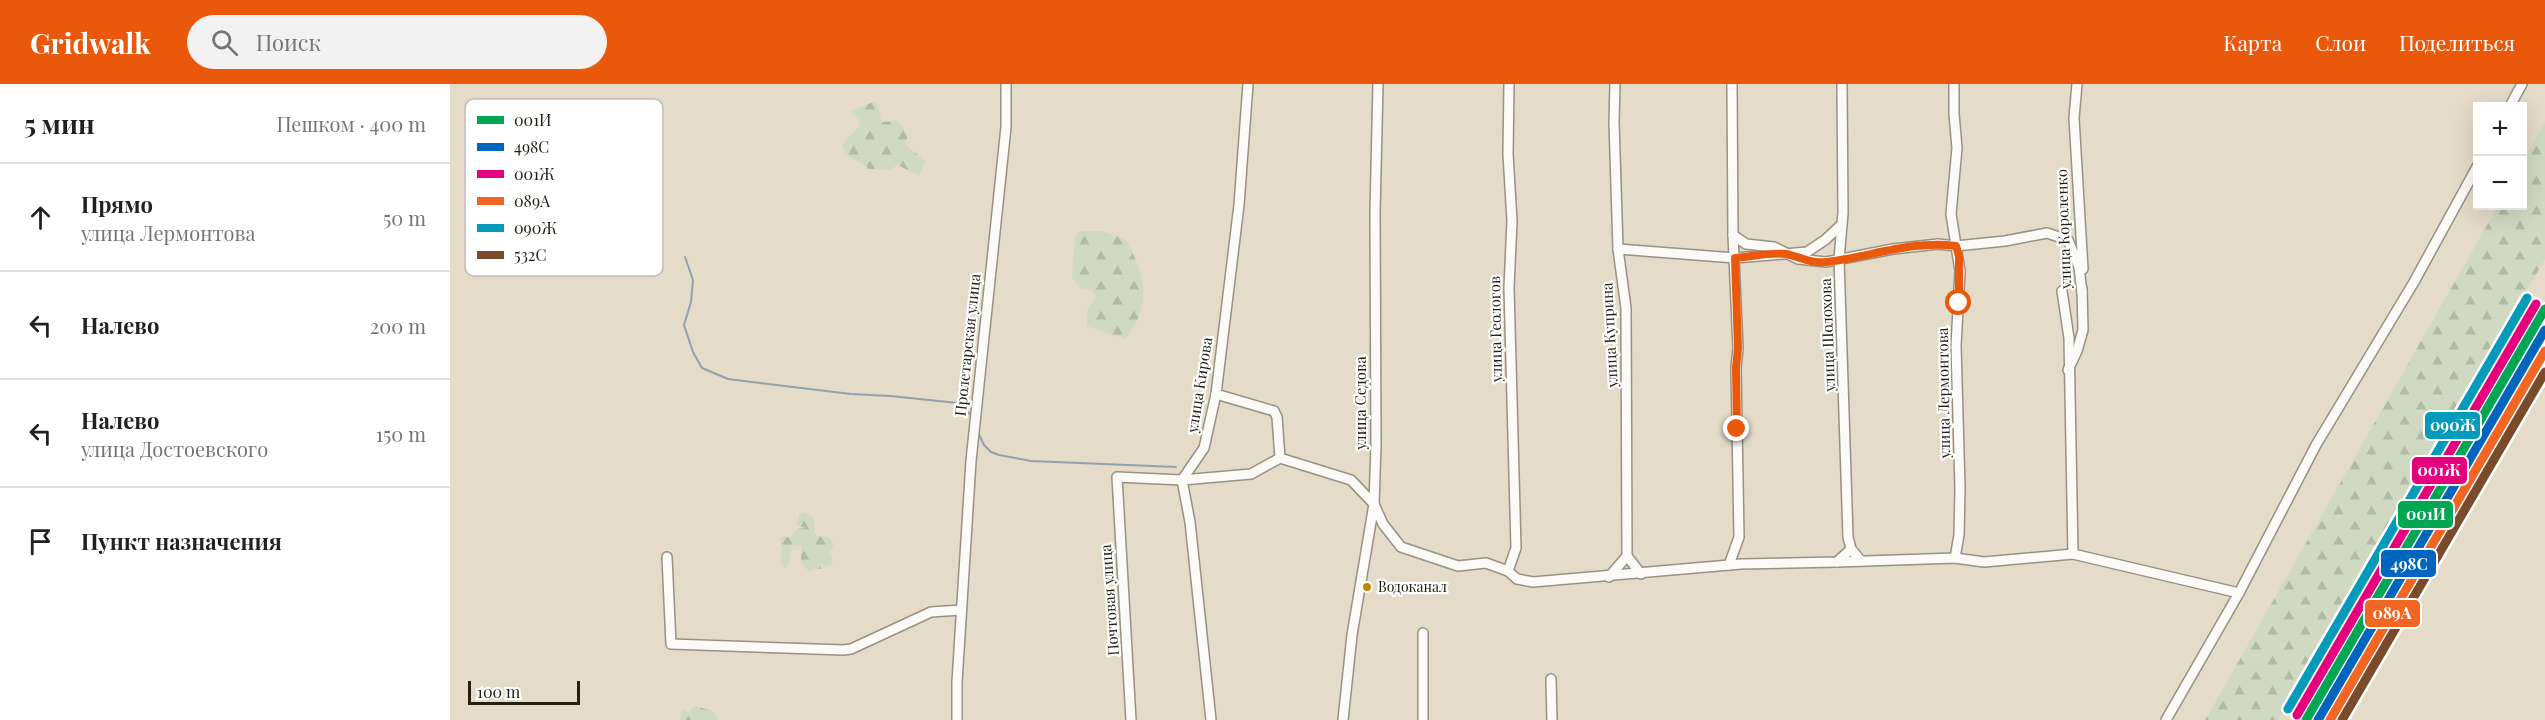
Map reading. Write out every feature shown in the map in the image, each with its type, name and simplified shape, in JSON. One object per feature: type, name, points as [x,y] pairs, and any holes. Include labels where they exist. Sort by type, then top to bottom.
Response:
[{"type":"street","name":"Пролетарская улица","points":[[957,720],[957,682],[971,461],[1006,127],[1006,84]]},
{"type":"street","name":"улица Кирова","points":[[1182,480],[1204,448],[1216,394],[1239,206],[1248,84]]},
{"type":"street","name":"улица Седова","points":[[1343,720],[1352,635],[1372,528],[1374,504],[1378,84]]},
{"type":"street","name":"улица Геологов","points":[[1508,571],[1516,548],[1509,288],[1512,221],[1508,154],[1509,84]]},
{"type":"street","name":"улица Куприна","points":[[1615,84],[1618,249],[1626,308],[1627,556]]},
{"type":"street","points":[[1729,565],[1738,537],[1739,514],[1732,84]]},
{"type":"street","name":"улица Шолохова","points":[[1842,84],[1843,213],[1840,226],[1839,259],[1847,516],[1851,549]]},
{"type":"street","name":"улица Лермонтова","points":[[1954,84],[1957,148],[1951,214],[1960,271],[1956,346],[1960,488],[1959,535],[1955,558]]},
{"type":"street","name":"улица Короленко","points":[[2068,370],[2083,330],[2082,250],[2074,118],[2077,84]]},
{"type":"street","points":[[2512,102],[2522,84]]},
{"type":"street","points":[[2166,720],[2240,593],[2316,445],[2414,282],[2473,174]]},
{"type":"street","points":[[1618,249],[1735,258],[1807,252],[1840,226]]},
{"type":"street","points":[[1734,235],[1746,244],[1774,247],[1785,254],[1826,262],[1904,247],[1938,243],[1956,246],[2005,241],[2047,233],[2068,240],[2079,267],[2082,293]]},
{"type":"street","name":"улица Короленко","points":[[2062,291],[2069,338],[2073,554]]},
{"type":"street","points":[[1216,394],[1274,411],[1277,417],[1280,458]]},
{"type":"street","points":[[1211,720],[1190,522],[1182,480],[1251,474],[1280,458],[1351,480],[1374,504],[1383,524],[1401,547],[1458,566],[1486,563],[1508,571],[1517,579],[1533,582],[1729,565],[1955,558],[1984,562],[2073,554],[2240,593]]},
{"type":"street","name":"Почтовая улица","points":[[1131,720],[1117,477],[1182,480]]},
{"type":"street","points":[[1372,528],[1376,522],[1383,524]]},
{"type":"street","points":[[1837,562],[1851,549],[1861,561]]},
{"type":"street","points":[[1608,577],[1627,556],[1641,574]]},
{"type":"street","points":[[667,557],[670,576],[671,644],[843,651],[931,612],[961,610]]},
{"type":"street","points":[[1423,633],[1423,720]]},
{"type":"street","points":[[1551,679],[1552,720]]},
{"type":"green space","points":[[876,101],[882,122],[898,121],[908,135],[905,144],[925,161],[919,176],[898,165],[889,170],[869,169],[844,150],[842,145],[860,125],[860,121],[850,111]]},
{"type":"green space","points":[[2545,122],[2545,259],[2278,720],[2205,720],[2496,210],[2527,210],[2527,155]]},
{"type":"green space","points":[[1080,231],[1102,231],[1125,239],[1138,265],[1142,277],[1143,302],[1140,314],[1125,339],[1087,326],[1087,310],[1096,296],[1091,290],[1081,289],[1072,277],[1075,237]]},
{"type":"green space","points":[[804,512],[814,518],[815,534],[828,537],[834,544],[830,552],[833,563],[826,567],[820,563],[821,569],[812,569],[809,572],[801,562],[801,546],[792,546],[789,562],[784,569],[781,564],[781,538],[784,536],[790,538],[796,529],[805,528],[797,525],[799,514]]},
{"type":"green space","points":[[695,706],[713,711],[718,720],[680,720],[683,709],[688,712]]},
{"type":"waterway","points":[[685,257],[693,280],[691,302],[684,325],[693,352],[702,368],[728,379],[851,394],[958,403],[972,416]]},
{"type":"waterway","points":[[977,430],[984,445],[991,452],[1031,461],[1176,467]]},
{"type":"railway","points":[[2313,720],[2458,476],[2510,415],[2545,386]]},
{"type":"transit line","name":"090Ж","points":[[2288,709],[2527,298]]},
{"type":"transit line","name":"001Ж","points":[[2297,715],[2536,304]]},
{"type":"transit line","name":"001И","points":[[2306,720],[2545,309]]},
{"type":"transit line","name":"498С","points":[[2318,720],[2545,330]]},
{"type":"transit line","name":"089А","points":[[2330,720],[2545,351]]},
{"type":"transit line","name":"532С","points":[[2342,720],[2545,372]]},
{"type":"place","name":"Водоканал","points":[[1367,587]]},
{"type":"route","points":[[1737,429],[1738,348],[1735,258],[1785,254],[1798,259],[1826,262],[1938,243],[1956,246],[1960,271],[1959,303]]}]
